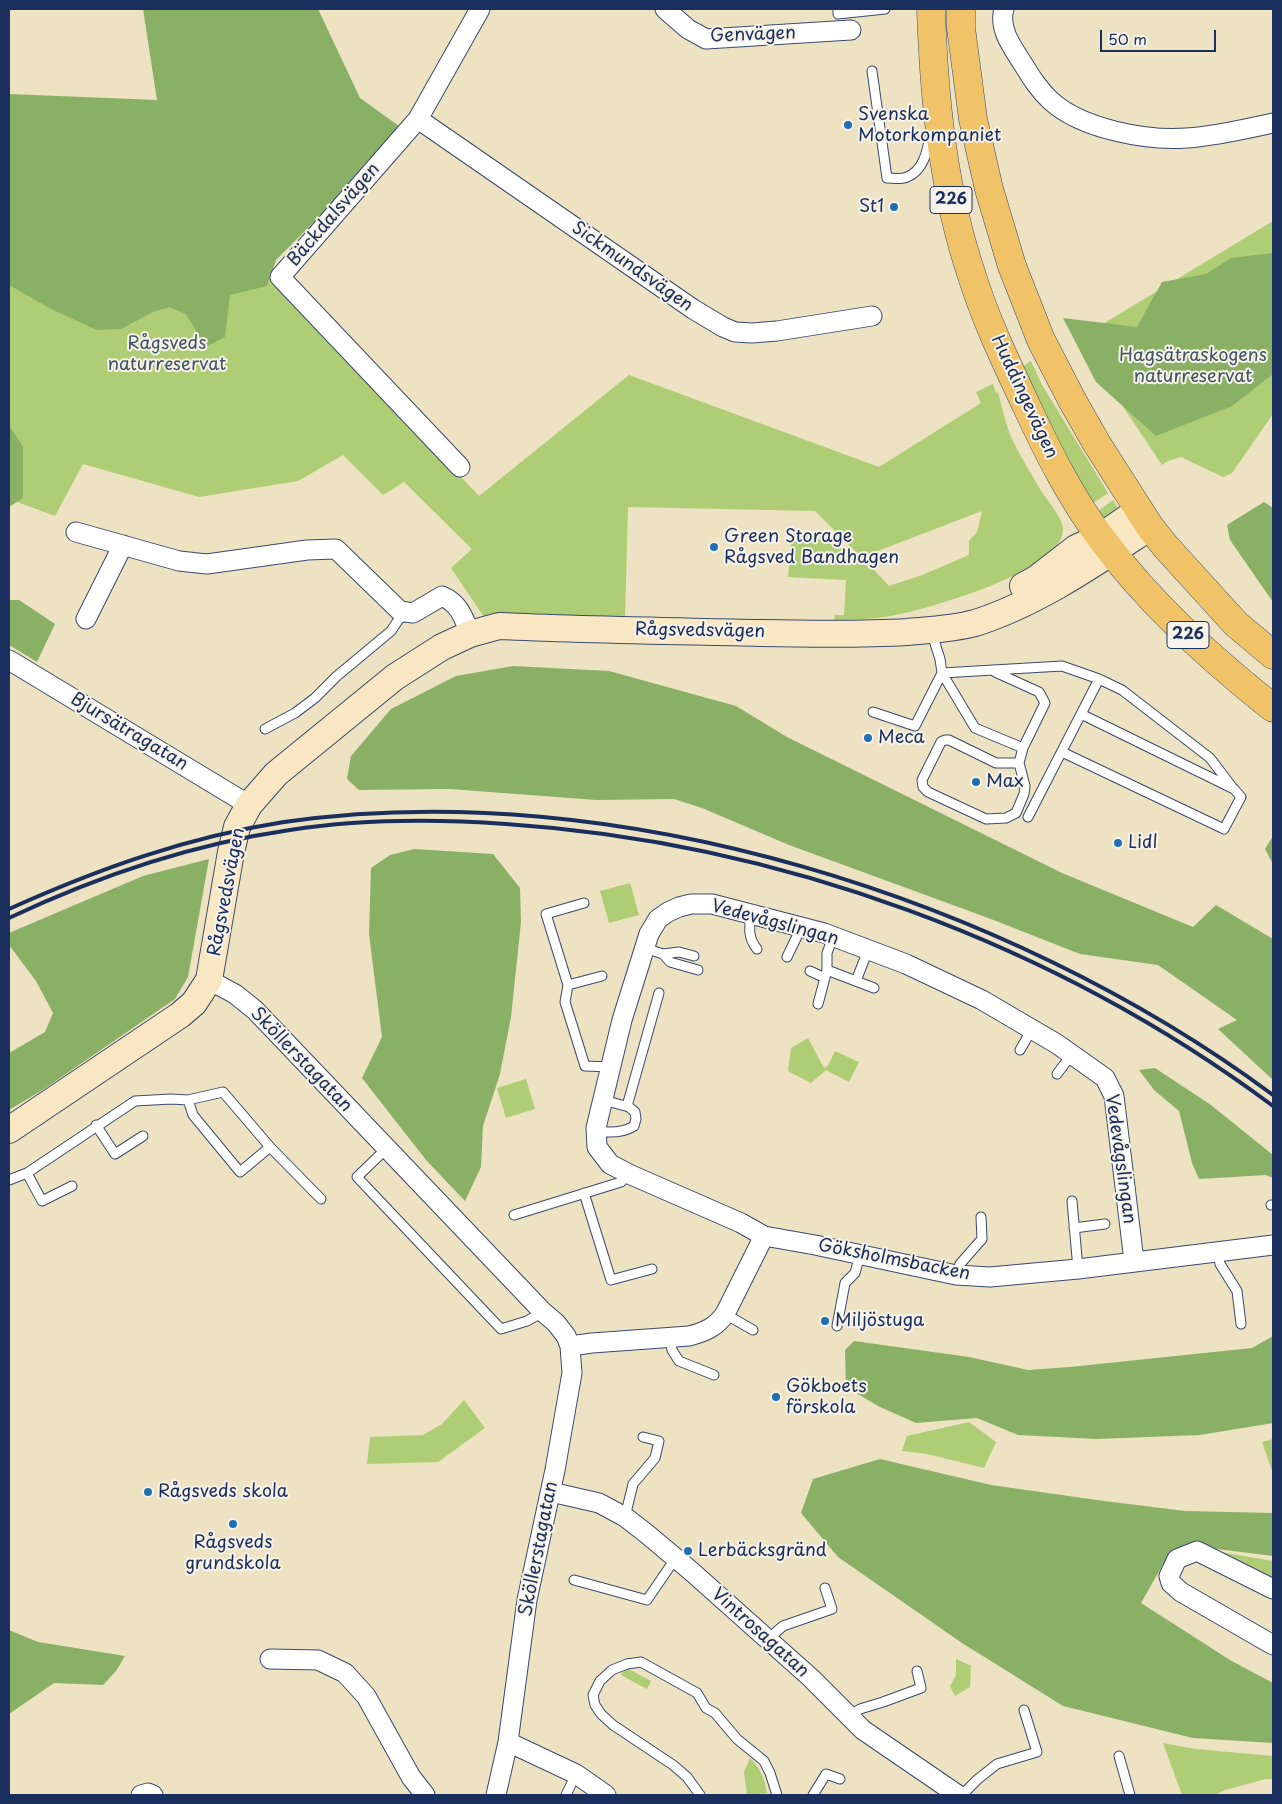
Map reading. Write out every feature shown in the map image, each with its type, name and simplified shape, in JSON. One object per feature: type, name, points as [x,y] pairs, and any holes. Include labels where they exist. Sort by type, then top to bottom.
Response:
[{"type":"main road","name":"Huddingevägen","points":[[932,9],[936,108],[951,200],[959,232],[972,276],[990,325],[1046,448],[1079,504],[1106,544],[1154,600],[1199,646],[1273,708]]},
{"type":"main road","name":"226","points":[[960,9],[974,119],[989,189],[1012,266],[1041,340],[1097,444],[1144,519],[1166,547],[1236,624],[1273,655]]},
{"type":"street","name":"Bäckdalsvägen","points":[[460,468],[280,277],[418,119],[480,9]]},
{"type":"street","name":"Genvägen","points":[[665,9],[688,29],[706,39],[851,30]]},
{"type":"street","points":[[1004,9],[1002,21],[1004,28],[1019,58],[1038,87],[1051,101],[1069,115],[1106,130],[1157,137],[1187,138],[1273,123]]},
{"type":"street","name":"Sickmundsvägen","points":[[418,119],[693,309],[723,327],[735,332],[752,333],[777,331],[872,316]]},
{"type":"street","name":"Rågsvedsvägen","points":[[9,1130],[180,1015],[194,1003],[209,980],[231,852],[237,827],[249,805],[276,774],[396,677],[442,646],[470,634],[499,626],[803,634],[874,634],[930,630],[972,624],[1011,609],[1076,574],[1106,544],[1144,519]]},
{"type":"street","points":[[76,532],[179,561],[207,564],[307,550],[336,549],[400,611],[413,613],[442,596],[450,599],[459,607],[470,634]]},
{"type":"street","points":[[86,620],[123,545]]},
{"type":"street","name":"Bjursätragatan","points":[[10,664],[249,805]]},
{"type":"street","name":"Vedevågslingan","points":[[764,1236],[741,1223],[610,1164],[597,1146],[596,1131],[622,1020],[649,934],[658,919],[678,907],[691,904],[712,904],[833,937],[906,964],[982,1000],[1072,1054],[1104,1078],[1114,1096],[1134,1261]]},
{"type":"street","name":"Sköllerstagatan","points":[[209,980],[235,994],[255,1010],[543,1312],[560,1327],[570,1346],[572,1373],[551,1492],[528,1600],[508,1742],[496,1795]]},
{"type":"street","points":[[570,1346],[592,1342],[670,1338],[704,1332],[720,1322],[725,1314],[764,1236]]},
{"type":"street","name":"Göksholmsbacken","points":[[764,1236],[956,1275],[990,1277],[1078,1269],[1273,1245]]},
{"type":"street","name":"Vintrosagatan","points":[[551,1492],[599,1503],[624,1517],[647,1534],[811,1678],[848,1717],[877,1740],[958,1795]]},
{"type":"street","points":[[1273,1590],[1197,1551],[1177,1559],[1169,1576],[1171,1583],[1181,1592],[1273,1644]]},
{"type":"street","points":[[270,1659],[318,1660],[345,1674],[366,1696],[411,1777],[425,1795]]},
{"type":"street","points":[[508,1742],[576,1774],[606,1795]]},
{"type":"street","points":[[141,1795],[148,1793],[153,1795]]},
{"type":"lane","points":[[838,9],[838,14],[884,9]]},
{"type":"lane","points":[[872,71],[887,178],[905,178],[914,173],[923,162],[936,108]]},
{"type":"lane","points":[[265,729],[295,713],[315,698],[337,676],[391,632],[399,619],[413,613]]},
{"type":"lane","points":[[930,630],[940,658],[942,673],[975,728],[1023,748]]},
{"type":"lane","points":[[942,673],[1062,666],[1099,679],[1122,690],[1210,758],[1241,797],[1224,829],[1062,752]]},
{"type":"lane","points":[[993,670],[1039,692],[1045,703],[1023,748],[1019,763],[1025,786],[1024,794],[1016,813],[1006,818],[986,819],[928,792],[922,780],[941,742],[945,740],[949,740],[996,763],[1019,763]]},
{"type":"lane","points":[[873,712],[915,726],[942,673]]},
{"type":"lane","points":[[1028,817],[1099,679]]},
{"type":"lane","points":[[1081,714],[1234,789]]},
{"type":"lane","points":[[584,903],[546,914],[568,985],[565,1002],[585,1066],[611,1068]]},
{"type":"lane","points":[[751,914],[749,929],[752,942],[757,949]]},
{"type":"lane","points":[[787,957],[801,928]]},
{"type":"lane","points":[[818,1004],[826,974],[827,953],[833,937]]},
{"type":"lane","points":[[645,948],[663,954],[680,952],[694,956]]},
{"type":"lane","points":[[856,982],[868,950]]},
{"type":"lane","points":[[663,954],[670,962],[698,970]]},
{"type":"lane","points":[[810,971],[874,988]]},
{"type":"lane","points":[[568,985],[602,976]]},
{"type":"lane","points":[[627,1106],[659,993]]},
{"type":"lane","points":[[1020,1050],[1032,1029]]},
{"type":"lane","points":[[1057,1074],[1072,1054]]},
{"type":"lane","points":[[9,1180],[26,1173],[135,1101],[188,1100],[223,1092],[270,1147],[321,1199]]},
{"type":"lane","points":[[188,1100],[193,1114],[240,1172],[270,1147]]},
{"type":"lane","points":[[596,1131],[629,1130],[634,1126],[636,1119],[636,1112],[627,1106],[603,1100]]},
{"type":"lane","points":[[96,1125],[115,1154],[143,1136]]},
{"type":"lane","points":[[387,1148],[357,1177],[501,1329],[527,1321],[543,1312]]},
{"type":"lane","points":[[26,1173],[42,1201],[72,1186]]},
{"type":"lane","points":[[514,1215],[621,1182],[629,1174]]},
{"type":"lane","points":[[584,1194],[611,1280],[652,1269]]},
{"type":"lane","points":[[1072,1201],[1078,1269]]},
{"type":"lane","points":[[956,1275],[960,1264],[982,1240],[981,1217]]},
{"type":"lane","points":[[1074,1228],[1105,1224]]},
{"type":"lane","points":[[1218,1252],[1220,1264],[1237,1291],[1241,1324]]},
{"type":"lane","points":[[837,1326],[845,1283],[856,1273],[860,1255]]},
{"type":"lane","points":[[725,1314],[753,1330]]},
{"type":"lane","points":[[670,1338],[672,1350],[679,1361],[714,1375]]},
{"type":"lane","points":[[624,1517],[633,1484],[655,1458],[658,1450],[659,1441],[644,1437]]},
{"type":"lane","points":[[574,1580],[647,1600],[675,1559]]},
{"type":"lane","points":[[767,1640],[783,1626],[832,1609],[825,1588]]},
{"type":"lane","points":[[700,1795],[687,1777],[673,1765],[613,1725],[601,1714],[595,1705],[594,1695],[600,1681],[612,1670],[627,1664],[641,1662],[691,1690],[706,1708],[715,1713],[737,1739],[764,1761],[777,1795]]},
{"type":"lane","points":[[848,1717],[860,1708],[921,1688],[917,1671]]},
{"type":"lane","points":[[962,1795],[997,1764],[1037,1752],[1024,1710]]},
{"type":"lane","points":[[1119,1756],[1130,1795]]},
{"type":"lane","points":[[566,1795],[576,1774]]},
{"type":"lane","points":[[813,1795],[826,1774],[840,1779]]},
{"type":"green space","points":[[143,9],[318,9],[360,98],[399,126],[390,142],[359,177],[276,260],[267,286],[230,295],[225,337],[206,347],[186,314],[169,307],[153,312],[121,329],[97,330],[51,309],[9,285],[9,94],[157,100]]},
{"type":"green space","name":"Rågsveds naturreservat","points":[[9,190],[234,237],[479,496],[629,375],[879,467],[981,403],[976,392],[993,384],[996,393],[998,392],[1012,439],[1040,489],[1057,513],[1063,528],[1058,544],[1042,559],[1019,573],[990,586],[932,606],[891,616],[834,620],[835,615],[844,615],[846,580],[788,577],[792,528],[860,556],[815,511],[628,507],[625,619],[488,623],[451,568],[472,549],[404,482],[383,495],[343,455],[298,481],[199,497],[83,464],[55,516],[9,499]],"holes":[[[982,511],[977,532],[969,541],[969,555],[922,575],[889,586],[862,557]]]},
{"type":"green space","name":"Hagsätraskogens naturreservat","points":[[1273,221],[1273,414],[1232,473],[1223,477],[1181,457],[1162,465],[1078,339]]},
{"type":"green space","name":"Hagsätraskogens naturreservat","points":[[1273,253],[1273,374],[1232,406],[1156,436],[1096,382],[1063,318],[1137,327],[1162,282],[1206,274],[1231,258]]},
{"type":"green space","points":[[1031,361],[1042,385],[1108,493],[1092,504],[1019,369]]},
{"type":"green space","points":[[9,425],[23,447],[23,498],[9,507]]},
{"type":"green space","points":[[1113,500],[1122,515],[1109,528],[1097,512]]},
{"type":"green space","points":[[1264,502],[1273,508],[1273,602],[1230,540],[1227,525]]},
{"type":"green space","points":[[9,600],[19,600],[55,624],[37,662],[9,645]]},
{"type":"green space","points":[[513,666],[609,671],[736,706],[787,737],[1062,873],[1193,927],[1216,905],[1273,939],[1273,1080],[1218,1029],[1237,1020],[1158,965],[1080,954],[991,919],[789,845],[702,808],[674,799],[596,800],[450,789],[359,790],[347,779],[351,756],[391,709],[456,676]]},
{"type":"green space","points":[[1273,836],[1273,864],[1265,849]]},
{"type":"green space","points":[[414,849],[493,854],[520,888],[521,922],[511,1017],[500,1074],[483,1126],[481,1167],[465,1201],[426,1160],[362,1078],[382,1037],[369,934],[371,868],[390,855]]},
{"type":"green space","points":[[209,859],[188,977],[175,999],[44,1089],[9,1110],[9,1053],[45,1032],[53,1013],[36,981],[9,945],[9,933],[143,876]]},
{"type":"green space","points":[[630,883],[639,915],[609,923],[600,891]]},
{"type":"green space","points":[[808,1038],[824,1068],[828,1066],[835,1051],[859,1062],[849,1082],[826,1070],[811,1083],[788,1071],[791,1048]]},
{"type":"green space","points":[[1155,1068],[1211,1105],[1273,1155],[1273,1178],[1266,1175],[1199,1179],[1192,1163],[1179,1111],[1154,1090],[1139,1070]]},
{"type":"green space","points":[[526,1079],[535,1109],[506,1118],[497,1088]]},
{"type":"green space","points":[[1273,1336],[1273,1423],[1200,1435],[1096,1439],[1018,1435],[977,1418],[916,1423],[878,1406],[846,1387],[845,1350],[854,1341],[969,1357],[1028,1370],[1252,1348]]},
{"type":"green space","points":[[464,1400],[485,1428],[438,1462],[367,1464],[370,1437],[423,1435],[442,1424]]},
{"type":"green space","points":[[969,1422],[996,1442],[984,1468],[927,1454],[902,1451],[907,1436]]},
{"type":"green space","points":[[1273,1439],[1273,1474],[1262,1442]]},
{"type":"green space","points":[[880,1459],[991,1485],[1104,1501],[1185,1511],[1273,1513],[1273,1556],[1201,1547],[1170,1552],[1141,1603],[1230,1660],[1273,1683],[1273,1743],[1193,1738],[1063,1706],[962,1643],[838,1557],[801,1513],[813,1479]]},
{"type":"green space","points":[[1215,1551],[1273,1561],[1273,1582]]},
{"type":"green space","points":[[9,1630],[38,1642],[125,1656],[116,1671],[103,1685],[54,1683],[9,1714]]},
{"type":"green space","points":[[956,1659],[971,1666],[970,1687],[955,1696],[950,1686],[956,1675]]},
{"type":"green space","points":[[625,1667],[651,1681],[647,1689],[621,1675]]},
{"type":"green space","points":[[1163,1743],[1195,1749],[1273,1756],[1273,1779],[1266,1779],[1225,1790],[1215,1795],[1182,1795]]},
{"type":"green space","points":[[750,1758],[762,1774],[767,1793],[747,1795],[744,1772]]},
{"type":"railway","points":[[9,909],[42,894],[143,856],[213,836],[284,822],[410,812],[540,817],[672,835],[803,867],[931,909],[1053,962],[1168,1025],[1273,1095]]},
{"type":"railway","points":[[9,918],[111,875],[182,853],[254,836],[317,826],[371,822],[452,821],[506,824],[608,835],[710,853],[810,878],[909,911],[1006,950],[1099,996],[1188,1048],[1273,1106]]},
{"type":"place","name":"Svenska Motorkompaniet","points":[[848,125]]},
{"type":"place","name":"St1","points":[[894,207]]},
{"type":"place","name":"Green Storage Rågsved Bandhagen","points":[[714,547]]},
{"type":"place","name":"Meca","points":[[868,738]]},
{"type":"place","name":"Max","points":[[976,782]]},
{"type":"place","name":"Lidl","points":[[1118,843]]},
{"type":"place","name":"Miljöstuga","points":[[825,1321]]},
{"type":"place","name":"Gökboets förskola","points":[[776,1397]]},
{"type":"place","name":"Rågsveds skola","points":[[148,1492]]},
{"type":"place","name":"Rågsveds grundskola","points":[[233,1524]]},
{"type":"place","name":"Lerbäcksgränd","points":[[688,1551]]}]
